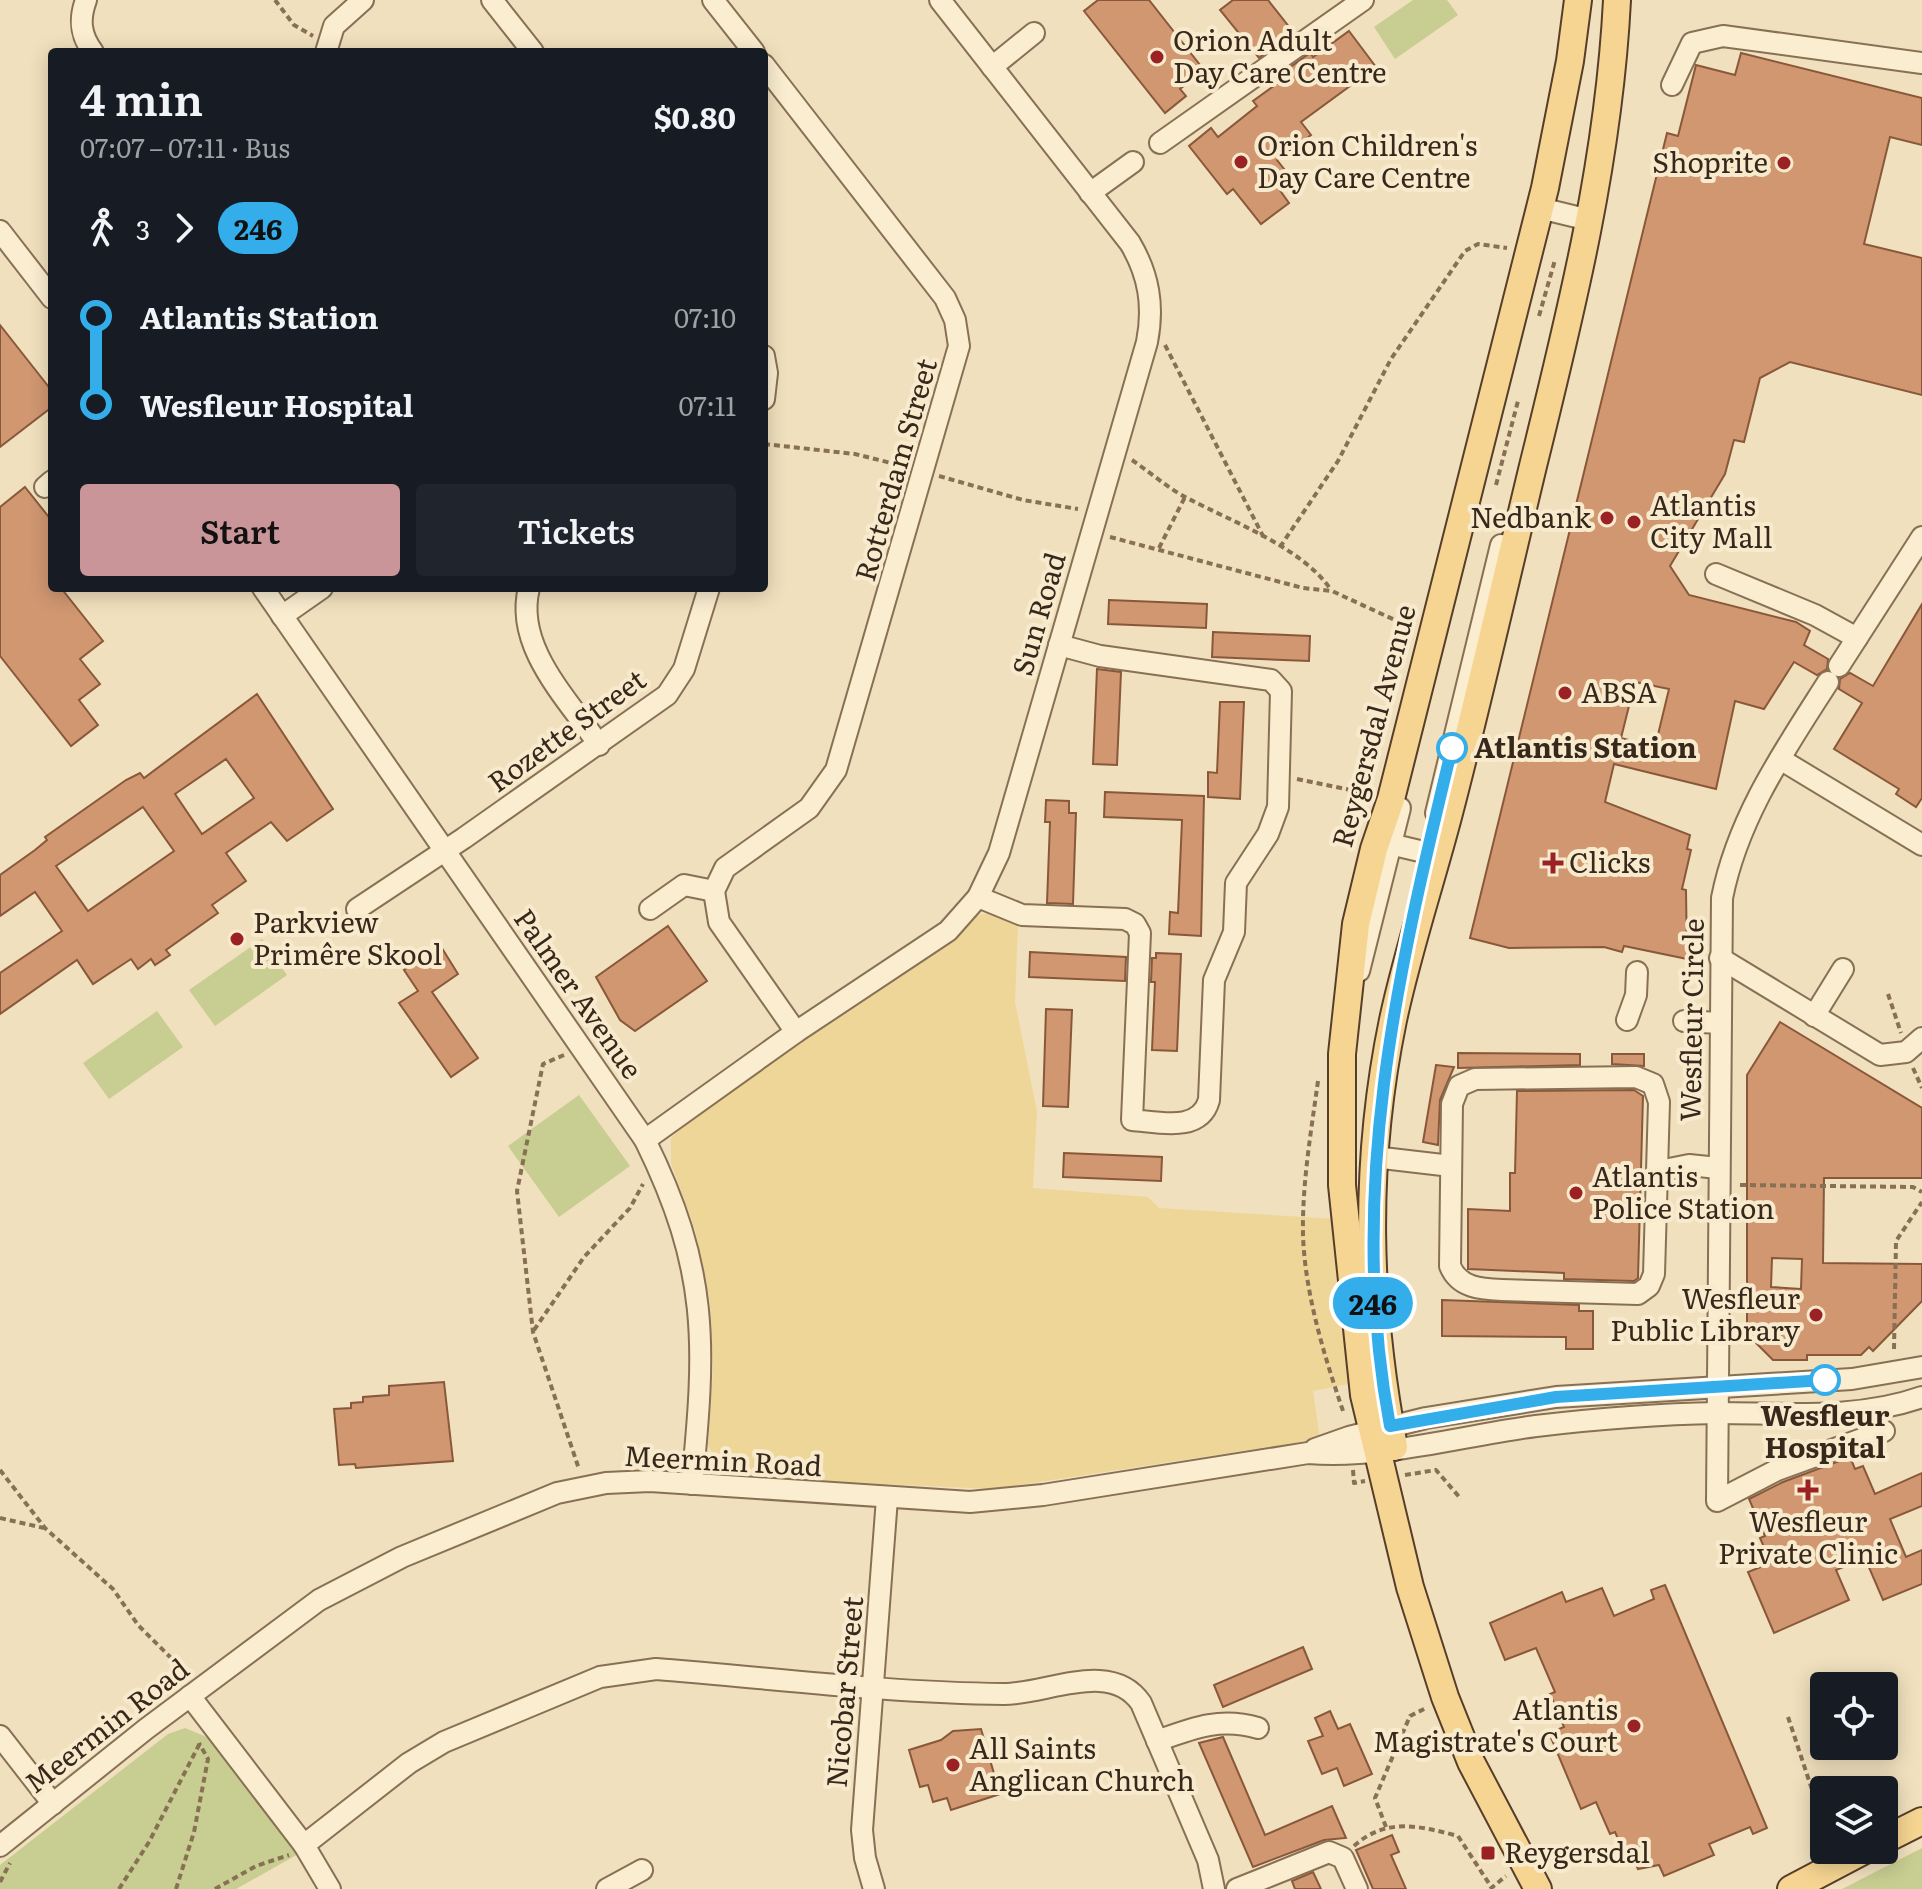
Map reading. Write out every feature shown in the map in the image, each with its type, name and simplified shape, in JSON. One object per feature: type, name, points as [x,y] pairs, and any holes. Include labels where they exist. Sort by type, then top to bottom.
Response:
[{"type":"main road","name":"Reygersdal Avenue","points":[[1384,1439],[1364,1395],[1342,1185],[1341,1095],[1346,1013],[1366,880],[1395,784],[1546,199],[1578,0]]},
{"type":"main road","name":"Reygersdal Avenue","points":[[1538,1889],[1471,1762],[1445,1697],[1410,1587],[1385,1478],[1373,1308],[1374,1157],[1385,1065],[1404,973],[1449,814],[1582,267],[1603,154],[1617,0]]},
{"type":"main road","points":[[1898,1833],[1922,1821]]},
{"type":"main road","points":[[1791,1889],[1838,1864]]},
{"type":"street","points":[[86,0],[82,33],[91,48]]},
{"type":"street","points":[[326,48],[334,26],[363,0]]},
{"type":"street","points":[[492,0],[530,48]]},
{"type":"street","points":[[713,0],[751,48]]},
{"type":"street","name":"Sun Road","points":[[645,1140],[796,1032],[948,931],[978,897],[999,853],[1147,342],[1151,314],[1148,287],[1138,257],[940,0]]},
{"type":"street","points":[[1160,143],[1363,0]]},
{"type":"street","points":[[992,67],[1034,33]]},
{"type":"street","points":[[1672,85],[1692,43],[1723,36],[1922,63]]},
{"type":"street","points":[[1404,973],[1411,925],[1581,218],[1614,46]]},
{"type":"street","name":"Rotterdam Street","points":[[714,891],[725,868],[809,808],[836,770],[959,346],[955,320],[945,298],[768,70]]},
{"type":"street","points":[[1090,193],[1133,162]]},
{"type":"street","points":[[1346,1013],[1373,924],[1390,844],[1420,736],[1546,199],[1581,218]]},
{"type":"street","points":[[0,231],[48,293]]},
{"type":"street","name":"Wesfleur Circle","points":[[1884,1431],[1777,1470],[1717,1501],[1722,898],[1732,854],[1749,813],[1780,759],[1922,537]]},
{"type":"street","points":[[1716,574],[1815,615],[1857,638]]},
{"type":"street","name":"Palmer Avenue","points":[[266,592],[645,1140],[662,1174],[687,1244],[700,1309],[703,1365],[692,1484]]},
{"type":"street","points":[[282,616],[316,592]]},
{"type":"street","points":[[528,592],[525,614],[534,649],[599,745]]},
{"type":"street","name":"Rozette Street","points":[[357,909],[655,706],[676,683],[689,655],[708,592]]},
{"type":"street","points":[[978,897],[1022,915],[1125,919],[1135,924],[1140,933],[1132,1120],[1192,1121],[1202,1115],[1209,1100],[1214,980],[1234,932],[1236,883],[1274,821],[1279,775],[1281,695],[1271,680],[1100,656],[1059,645]]},
{"type":"street","points":[[1780,759],[1922,845]]},
{"type":"street","points":[[1390,844],[1428,853]]},
{"type":"street","points":[[650,909],[684,885],[714,891],[719,922],[796,1032]]},
{"type":"street","points":[[1720,958],[1880,1055],[1914,1045]]},
{"type":"street","points":[[1814,1016],[1843,969]]},
{"type":"street","points":[[1627,1020],[1636,995],[1637,972]]},
{"type":"street","points":[[1684,1021],[1719,1023]]},
{"type":"street","points":[[1636,1077],[1653,1084],[1657,1092],[1659,1171],[1654,1274],[1649,1286],[1638,1294],[1480,1289],[1461,1281],[1450,1266],[1452,1104],[1459,1086],[1466,1082],[1475,1079],[1636,1077]]},
{"type":"street","points":[[1374,1157],[1451,1166]]},
{"type":"street","points":[[1659,1171],[1689,1165],[1718,1176]]},
{"type":"street","points":[[1384,1439],[1556,1397],[1852,1379],[1922,1367]]},
{"type":"street","points":[[1384,1439],[1431,1446],[1536,1426],[1716,1413],[1874,1411],[1922,1397]]},
{"type":"street","name":"Meermin Road","points":[[0,1846],[289,1620],[361,1577],[532,1502],[584,1487],[628,1481],[958,1502],[1019,1498],[1308,1453],[1332,1455],[1384,1439]]},
{"type":"street","name":"Nicobar Street","points":[[874,1889],[865,1858],[862,1830],[876,1687],[887,1498]]},
{"type":"street","points":[[304,1845],[426,1752],[612,1674],[656,1669],[1007,1694],[1099,1681],[1115,1682],[1136,1696],[1208,1860],[1214,1889]]},
{"type":"street","points":[[190,1696],[207,1736],[304,1845],[330,1889]]},
{"type":"street","points":[[1157,1741],[1207,1723],[1226,1722],[1258,1728]]},
{"type":"street","points":[[0,1736],[53,1804]]},
{"type":"street","points":[[1237,1889],[1329,1852],[1339,1855],[1345,1862],[1357,1889]]},
{"type":"street","points":[[607,1889],[642,1870]]},
{"type":"path","points":[[275,0],[294,25],[326,48]]},
{"type":"path","points":[[1280,547],[1338,461],[1391,359],[1465,251],[1478,244],[1508,248]]},
{"type":"path","points":[[1539,316],[1555,260]]},
{"type":"path","points":[[1151,314],[1198,415],[1264,538]]},
{"type":"path","points":[[1496,485],[1518,401]]},
{"type":"path","points":[[1130,459],[1185,497],[1280,547],[1322,577],[1332,591]]},
{"type":"path","points":[[1159,548],[1185,497]]},
{"type":"path","points":[[1108,536],[1303,588],[1332,591],[1410,627]]},
{"type":"path","points":[[1279,775],[1371,794]]},
{"type":"path","points":[[1888,994],[1914,1045]]},
{"type":"path","points":[[582,1048],[543,1064],[517,1191],[533,1332],[584,1487]]},
{"type":"path","points":[[533,1332],[584,1257],[630,1208],[642,1184],[662,1174]]},
{"type":"path","points":[[1718,1176],[1913,1187],[1922,1192]]},
{"type":"path","points":[[1894,1349],[1896,1241],[1922,1202]]},
{"type":"path","points":[[0,1470],[45,1528],[113,1589],[138,1625],[173,1660],[190,1696]]},
{"type":"path","points":[[1436,1470],[1461,1499]]},
{"type":"path","points":[[0,1518],[45,1528]]},
{"type":"path","points":[[1386,1827],[1375,1798],[1398,1742],[1410,1716],[1445,1697]]},
{"type":"path","points":[[1788,1717],[1810,1784]]},
{"type":"path","points":[[119,1889],[149,1842],[207,1736]]},
{"type":"path","points":[[176,1889],[194,1832],[208,1759],[207,1736]]},
{"type":"path","points":[[1345,1862],[1355,1843],[1386,1827],[1411,1824],[1458,1836],[1490,1885]]},
{"type":"path","points":[[215,1889],[256,1866],[296,1853],[304,1845]]},
{"type":"green space","points":[[1413,0],[1447,0],[1458,15],[1395,59],[1374,27]]},
{"type":"green space","points":[[262,939],[287,975],[215,1026],[189,990]]},
{"type":"green space","points":[[157,1011],[183,1047],[109,1099],[83,1063]]},
{"type":"green space","points":[[579,1095],[630,1166],[559,1217],[508,1146]]},
{"type":"green space","points":[[185,1728],[209,1738],[300,1853],[236,1889],[0,1889],[0,1865],[168,1734]]},
{"type":"green space","points":[[1922,1848],[1922,1889],[1842,1889],[1891,1864],[1898,1864],[1898,1860]]},
{"type":"sand","points":[[988,913],[1018,924],[1015,1002],[1037,1112],[1033,1188],[1148,1197],[1159,1208],[1336,1219],[1354,1383],[1313,1391],[1320,1439],[993,1489],[736,1477],[720,1467],[708,1445],[713,1370],[710,1303],[695,1230],[671,1163],[671,1138],[689,1120],[937,949],[975,916]]},
{"type":"building","name":"Orion Adult Day Care Centre","points":[[1098,0],[1149,0],[1204,70],[1180,89],[1186,96],[1165,113],[1084,11]]},
{"type":"building","points":[[1233,0],[1268,0],[1294,33],[1259,58],[1220,10]]},
{"type":"building","points":[[1349,31],[1376,67],[1301,122],[1311,135],[1277,160],[1292,179],[1279,189],[1289,203],[1261,224],[1233,189],[1227,194],[1189,146],[1211,128],[1218,137],[1257,106],[1253,101],[1278,83],[1275,78],[1310,53],[1313,57]]},
{"type":"building","name":"Atlantis City Mall","points":[[1741,53],[1922,98],[1922,145],[1890,137],[1864,244],[1922,258],[1922,395],[1790,362],[1760,378],[1744,442],[1734,440],[1725,474],[1670,566],[1689,595],[1796,622],[1810,631],[1804,645],[1828,659],[1827,669],[1817,675],[1794,662],[1764,709],[1735,701],[1716,789],[1614,764],[1605,802],[1690,835],[1687,849],[1691,850],[1682,889],[1686,890],[1687,959],[1624,946],[1622,952],[1604,947],[1509,948],[1470,938],[1667,133],[1678,136],[1696,65],[1735,75]],"holes":[[[1635,682],[1669,689],[1655,747],[1621,738]]]},
{"type":"building","points":[[0,325],[48,386],[48,410],[0,447]]},
{"type":"building","points":[[25,487],[48,516],[48,592],[64,592],[103,641],[80,659],[100,684],[79,700],[98,725],[71,746],[0,656],[0,507]]},
{"type":"building","points":[[1109,600],[1207,604],[1206,628],[1108,624]]},
{"type":"building","points":[[1922,604],[1922,798],[1916,807],[1896,794],[1899,789],[1834,749],[1862,703],[1839,689],[1840,679],[1850,673],[1873,686]]},
{"type":"building","points":[[1213,632],[1310,636],[1309,661],[1212,657]]},
{"type":"building","points":[[1097,669],[1121,672],[1117,765],[1093,764]]},
{"type":"building","points":[[257,694],[333,809],[287,841],[271,822],[226,853],[246,881],[212,905],[218,913],[166,950],[170,955],[155,965],[151,959],[138,969],[131,959],[93,984],[77,960],[0,1014],[0,973],[62,931],[35,892],[0,916],[0,875],[47,840],[45,837],[126,780],[140,773],[144,778]],"holes":[[[226,759],[254,798],[202,834],[175,794]],[[143,807],[174,851],[88,911],[56,866]]]},
{"type":"building","points":[[1220,702],[1244,702],[1240,799],[1208,797],[1208,772],[1217,773]]},
{"type":"building","points":[[1105,792],[1204,796],[1201,936],[1169,934],[1170,912],[1178,913],[1182,820],[1104,817]]},
{"type":"building","points":[[1046,800],[1069,801],[1069,813],[1076,813],[1073,904],[1047,903],[1050,822],[1045,822]]},
{"type":"building","points":[[668,926],[707,981],[635,1031],[620,1020],[596,977]]},
{"type":"building","points":[[440,945],[458,974],[432,992],[478,1058],[451,1077],[399,1003],[418,991],[404,970]]},
{"type":"building","points":[[1030,952],[1126,957],[1125,981],[1029,977]]},
{"type":"building","points":[[1156,953],[1181,954],[1177,1051],[1152,1050],[1155,982],[1151,982],[1152,958],[1156,958]]},
{"type":"building","points":[[1046,1009],[1072,1010],[1068,1107],[1043,1106]]},
{"type":"building","points":[[1780,1022],[1922,1108],[1922,1178],[1824,1178],[1823,1263],[1922,1264],[1922,1301],[1873,1351],[1869,1347],[1861,1355],[1807,1355],[1807,1360],[1773,1360],[1747,1334],[1747,1075]],"holes":[[[1772,1258],[1802,1259],[1801,1289],[1771,1287]]]},
{"type":"building","points":[[1458,1053],[1580,1054],[1580,1065],[1458,1068]]},
{"type":"building","points":[[1612,1054],[1644,1054],[1644,1066],[1612,1064]]},
{"type":"building","points":[[1436,1065],[1454,1067],[1440,1100],[1438,1145],[1423,1142]]},
{"type":"building","name":"Atlantis Police Station","points":[[1634,1090],[1643,1096],[1638,1278],[1634,1281],[1564,1279],[1564,1273],[1468,1269],[1468,1209],[1510,1211],[1510,1173],[1515,1173],[1517,1091]]},
{"type":"building","points":[[1064,1153],[1162,1157],[1161,1181],[1063,1177]]},
{"type":"building","points":[[1442,1300],[1579,1305],[1579,1311],[1593,1311],[1593,1349],[1566,1349],[1566,1337],[1442,1336]]},
{"type":"building","points":[[444,1382],[453,1461],[356,1468],[355,1464],[339,1465],[334,1409],[351,1408],[351,1403],[363,1402],[363,1397],[389,1395],[389,1386]]},
{"type":"building","points":[[1850,1457],[1855,1469],[1863,1466],[1875,1494],[1922,1473],[1922,1506],[1890,1519],[1906,1557],[1922,1550],[1922,1584],[1883,1600],[1865,1558],[1836,1570],[1849,1600],[1774,1633],[1748,1572],[1771,1563],[1760,1538],[1765,1536],[1749,1499],[1783,1482]]},
{"type":"building","points":[[1665,1585],[1767,1828],[1753,1834],[1750,1827],[1709,1844],[1714,1855],[1664,1876],[1659,1865],[1638,1869],[1628,1847],[1623,1850],[1615,1832],[1610,1834],[1596,1802],[1581,1809],[1549,1733],[1564,1727],[1550,1694],[1555,1692],[1536,1648],[1505,1660],[1490,1623],[1562,1592],[1566,1602],[1602,1588],[1614,1616],[1654,1599],[1651,1590]]},
{"type":"building","points":[[1303,1647],[1312,1669],[1223,1707],[1214,1685]]},
{"type":"building","points":[[1330,1711],[1338,1729],[1350,1724],[1372,1774],[1344,1786],[1337,1768],[1322,1774],[1308,1741],[1323,1736],[1315,1718]]},
{"type":"building","name":"All Saints Anglican Church","points":[[981,1729],[1000,1794],[951,1810],[947,1798],[933,1802],[928,1785],[920,1787],[909,1750],[941,1740],[953,1731]]},
{"type":"building","points":[[1223,1737],[1265,1835],[1332,1806],[1346,1838],[1324,1840],[1253,1867],[1199,1743]]},
{"type":"building","points":[[1392,1835],[1399,1852],[1391,1855],[1406,1889],[1373,1889],[1356,1850]]},
{"type":"building","points":[[1313,1872],[1321,1889],[1295,1889],[1292,1881]]},
{"type":"bus line","name":"246","points":[[1452,748],[1411,925],[1378,1112],[1371,1227],[1373,1308],[1390,1426],[1556,1397],[1825,1380]]},
{"type":"place","name":"Orion Adult Day Care Centre","points":[[1157,57]]},
{"type":"place","name":"Orion Children's Day Care Centre","points":[[1241,162]]},
{"type":"place","name":"Shoprite","points":[[1784,163]]},
{"type":"place","name":"Nedbank","points":[[1607,518]]},
{"type":"place","name":"Atlantis City Mall","points":[[1634,522]]},
{"type":"place","name":"ABSA","points":[[1565,693]]},
{"type":"place","name":"Atlantis Station","points":[[1452,748]]},
{"type":"place","name":"Clicks","points":[[1553,863]]},
{"type":"place","name":"Parkview Primêre Skool","points":[[237,939]]},
{"type":"place","name":"Atlantis Police Station","points":[[1576,1193]]},
{"type":"place","name":"Wesfleur Public Library","points":[[1816,1315]]},
{"type":"place","name":"Wesfleur Hospital","points":[[1825,1380]]},
{"type":"place","name":"Wesfleur Private Clinic","points":[[1808,1490]]},
{"type":"place","name":"Atlantis Magistrate's Court","points":[[1634,1726]]},
{"type":"place","name":"All Saints Anglican Church","points":[[953,1765]]},
{"type":"place","name":"Reygersdal","points":[[1488,1853]]}]
